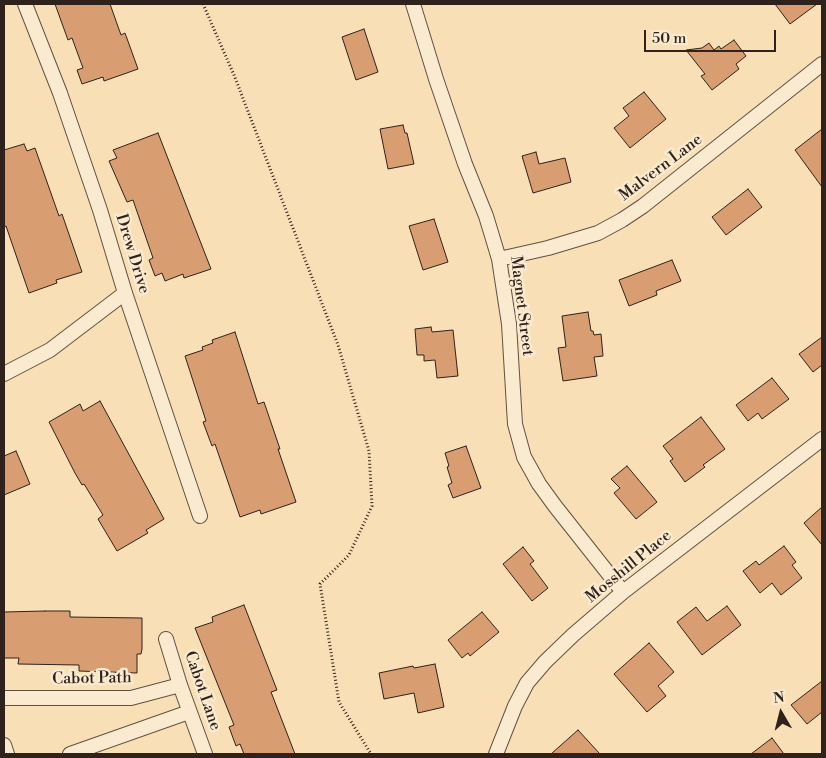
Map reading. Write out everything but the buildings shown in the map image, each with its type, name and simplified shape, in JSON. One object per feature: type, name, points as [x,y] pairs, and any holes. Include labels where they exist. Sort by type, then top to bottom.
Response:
[{"type":"street","name":"Drew Drive","points":[[25,4],[60,93],[100,210],[125,293],[200,516]]},
{"type":"street","name":"Magnet Street","points":[[413,4],[436,79],[465,164],[486,216],[499,259],[509,324],[515,424],[524,458],[539,484],[555,506],[623,592]]},
{"type":"street","name":"Malvern Lane","points":[[499,259],[548,248],[598,233],[622,220],[643,206],[822,64]]},
{"type":"street","points":[[4,374],[50,350],[125,293]]},
{"type":"street","name":"Mosshill Place","points":[[496,754],[515,706],[527,683],[544,662],[623,592],[822,438]]},
{"type":"street","name":"Cabot Lane","points":[[166,639],[180,685],[205,754]]},
{"type":"street","name":"Cabot Path","points":[[4,698],[131,698],[180,685]]},
{"type":"street","points":[[70,754],[190,712]]},
{"type":"street","points":[[4,745],[7,754]]},
{"type":"path","points":[[203,4],[234,75],[338,345],[369,451],[372,506],[349,555],[320,584],[339,702],[371,754]]}]
